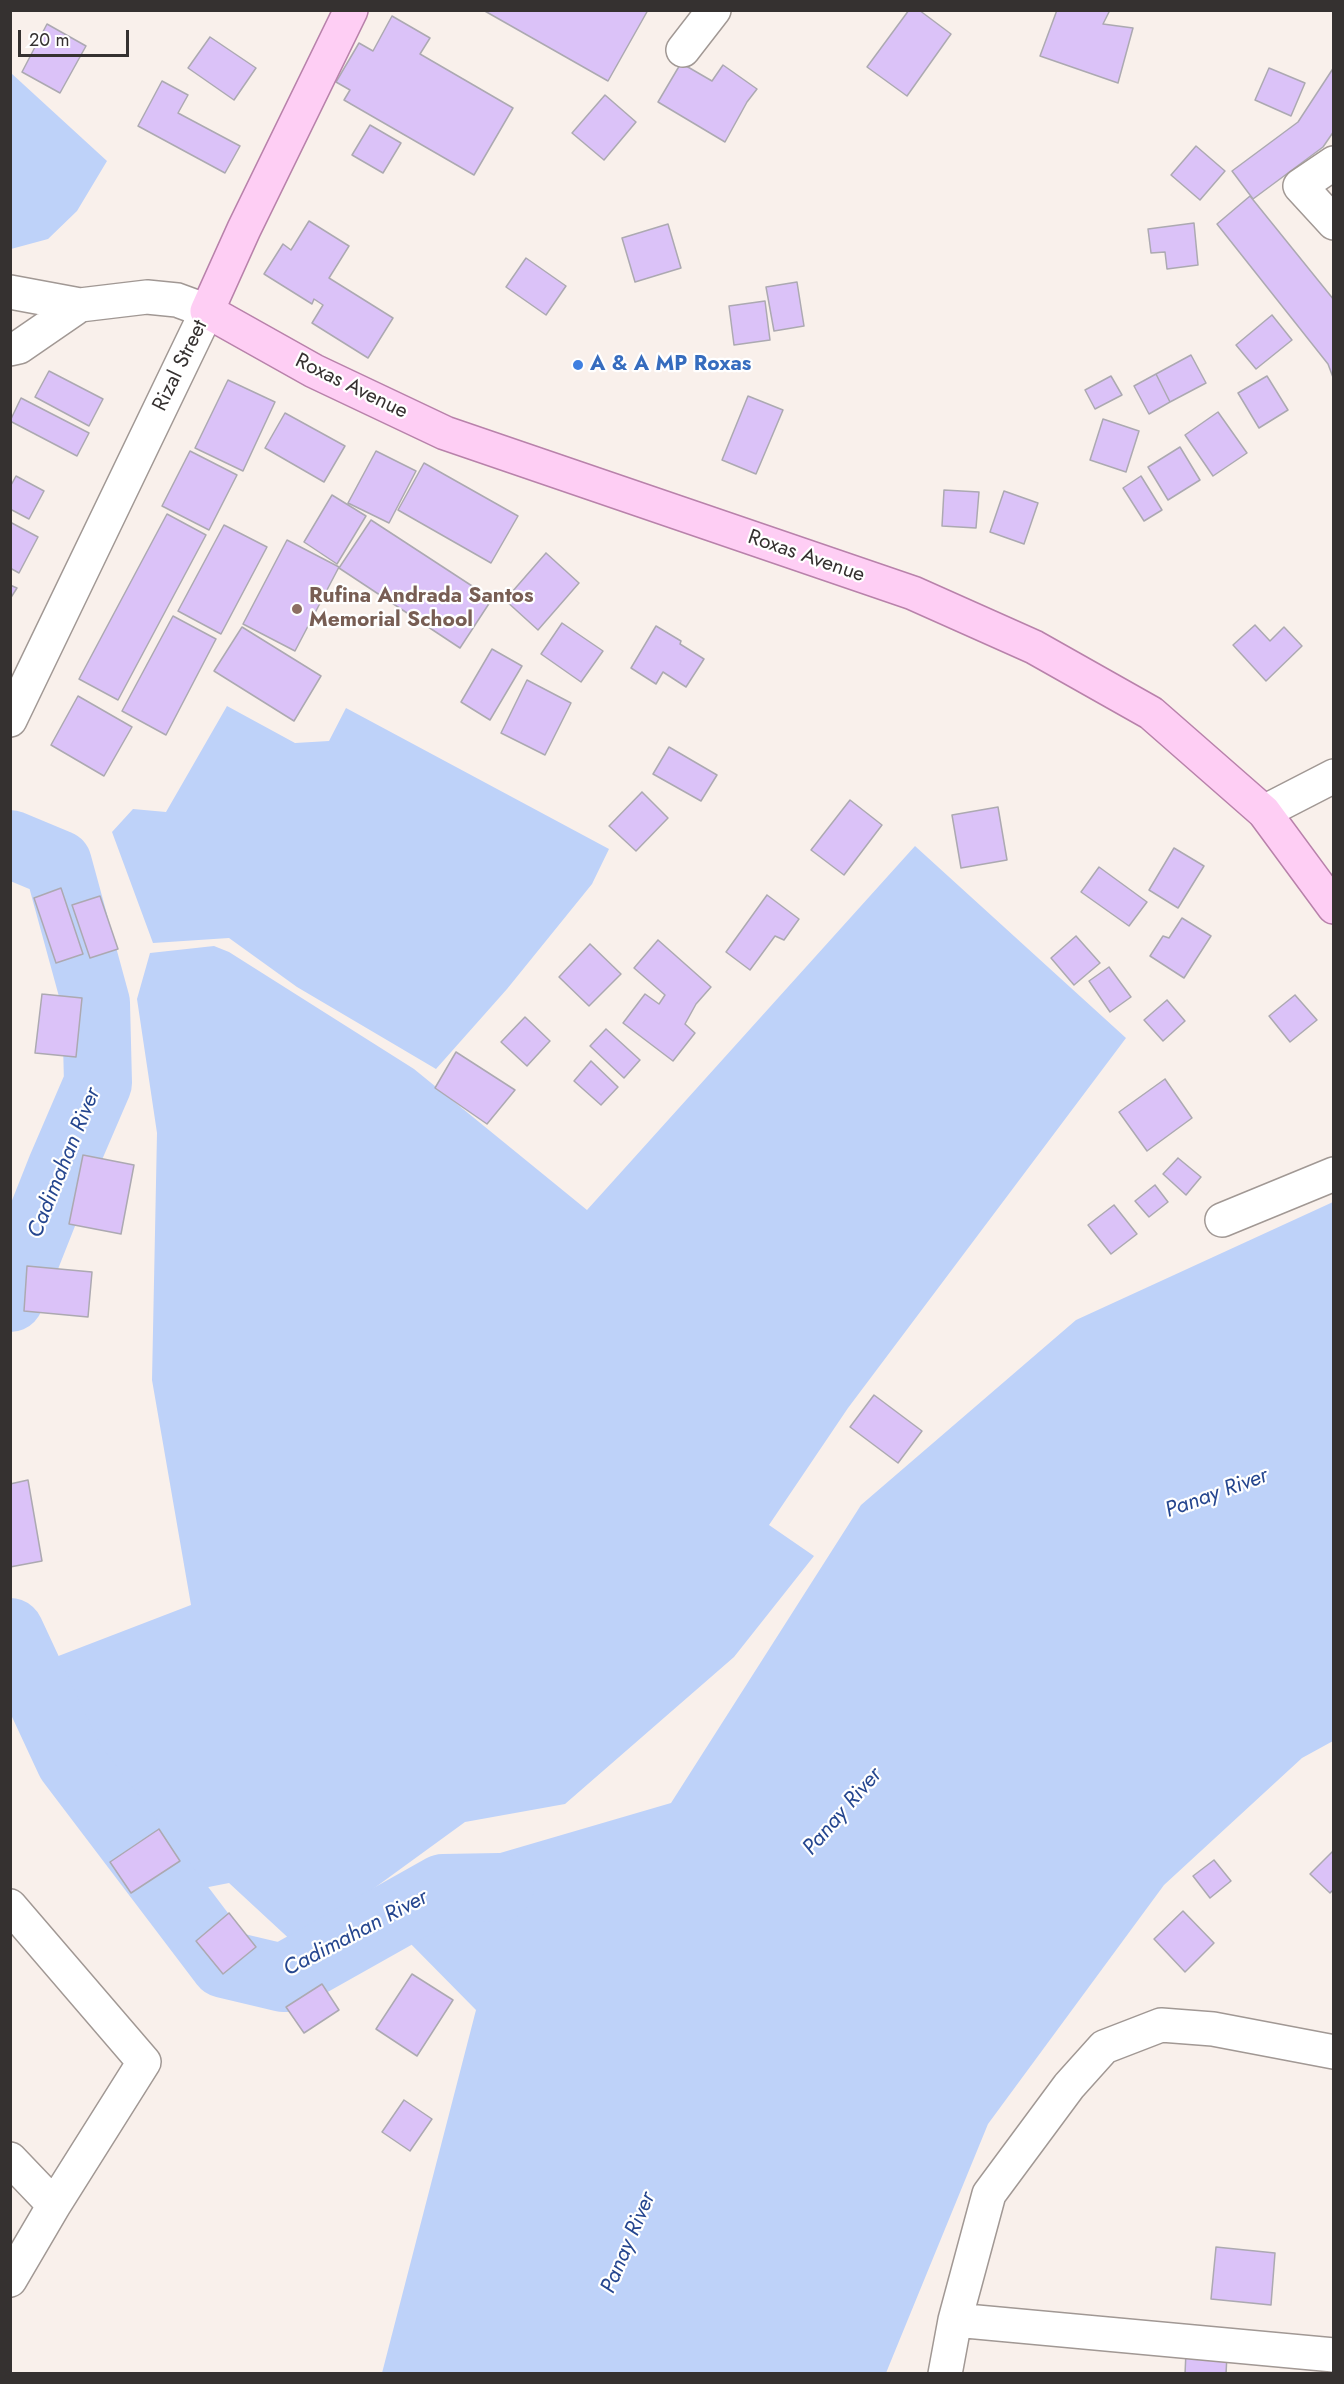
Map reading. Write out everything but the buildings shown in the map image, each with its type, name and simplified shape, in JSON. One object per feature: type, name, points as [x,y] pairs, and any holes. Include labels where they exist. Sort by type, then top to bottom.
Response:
[{"type":"main road","name":"Rizal Street","points":[[207,311],[243,229],[351,10]]},
{"type":"main road","name":"Roxas Avenue","points":[[207,311],[314,371],[445,433],[913,593],[1034,647],[1151,713],[1264,812],[1334,907]]},
{"type":"street","points":[[683,50],[714,10]]},
{"type":"street","points":[[1334,163],[1300,186],[1334,223]]},
{"type":"street","points":[[10,292],[80,305],[147,297],[177,300],[207,311]]},
{"type":"street","points":[[10,349],[19,348],[80,305]]},
{"type":"street","name":"Rizal Street","points":[[10,720],[207,311]]},
{"type":"street","points":[[1264,812],[1334,776]]},
{"type":"street","points":[[1222,1220],[1334,1174]]},
{"type":"street","points":[[10,1906],[144,2062],[10,2280]]},
{"type":"street","points":[[945,2373],[955,2320],[989,2194],[1069,2086],[1104,2048],[1161,2025],[1212,2030],[1334,2052]]},
{"type":"street","points":[[10,2159],[54,2205]]},
{"type":"street","points":[[955,2320],[1334,2355]]},
{"type":"water","points":[[11,73],[107,161],[77,211],[48,239],[11,249]]},
{"type":"water","points":[[227,706],[295,743],[329,741],[346,708],[609,849],[592,884],[507,989],[436,1069],[297,987],[229,938],[153,943],[112,832],[133,809],[166,812]]},
{"type":"water","points":[[915,846],[1126,1038],[848,1408],[769,1525],[814,1556],[734,1657],[565,1804],[465,1822],[296,1945],[229,1883],[188,1891],[156,1877],[128,1843],[63,1748],[22,1670],[191,1605],[152,1380],[157,1133],[137,999],[150,953],[214,946],[229,952],[414,1069],[587,1210]]},
{"type":"water","name":"Panay River","points":[[1333,1202],[1333,1741],[1302,1758],[1164,1885],[988,2124],[886,2373],[382,2373],[476,2010],[403,1936],[418,1877],[671,1803],[861,1505],[1076,1320]]},
{"type":"waterway","name":"Cadimahan River","points":[[10,844],[58,864],[96,1003],[98,1083],[10,1298]]},
{"type":"waterway","name":"Cadimahan River","points":[[10,1632],[70,1761],[224,1964],[283,1978],[443,1888],[500,1887]]},
{"type":"place","name":"A & A MP Roxas","points":[[578,365]]},
{"type":"place","name":"Rufina Andrada Santos Memorial School","points":[[297,609]]}]
